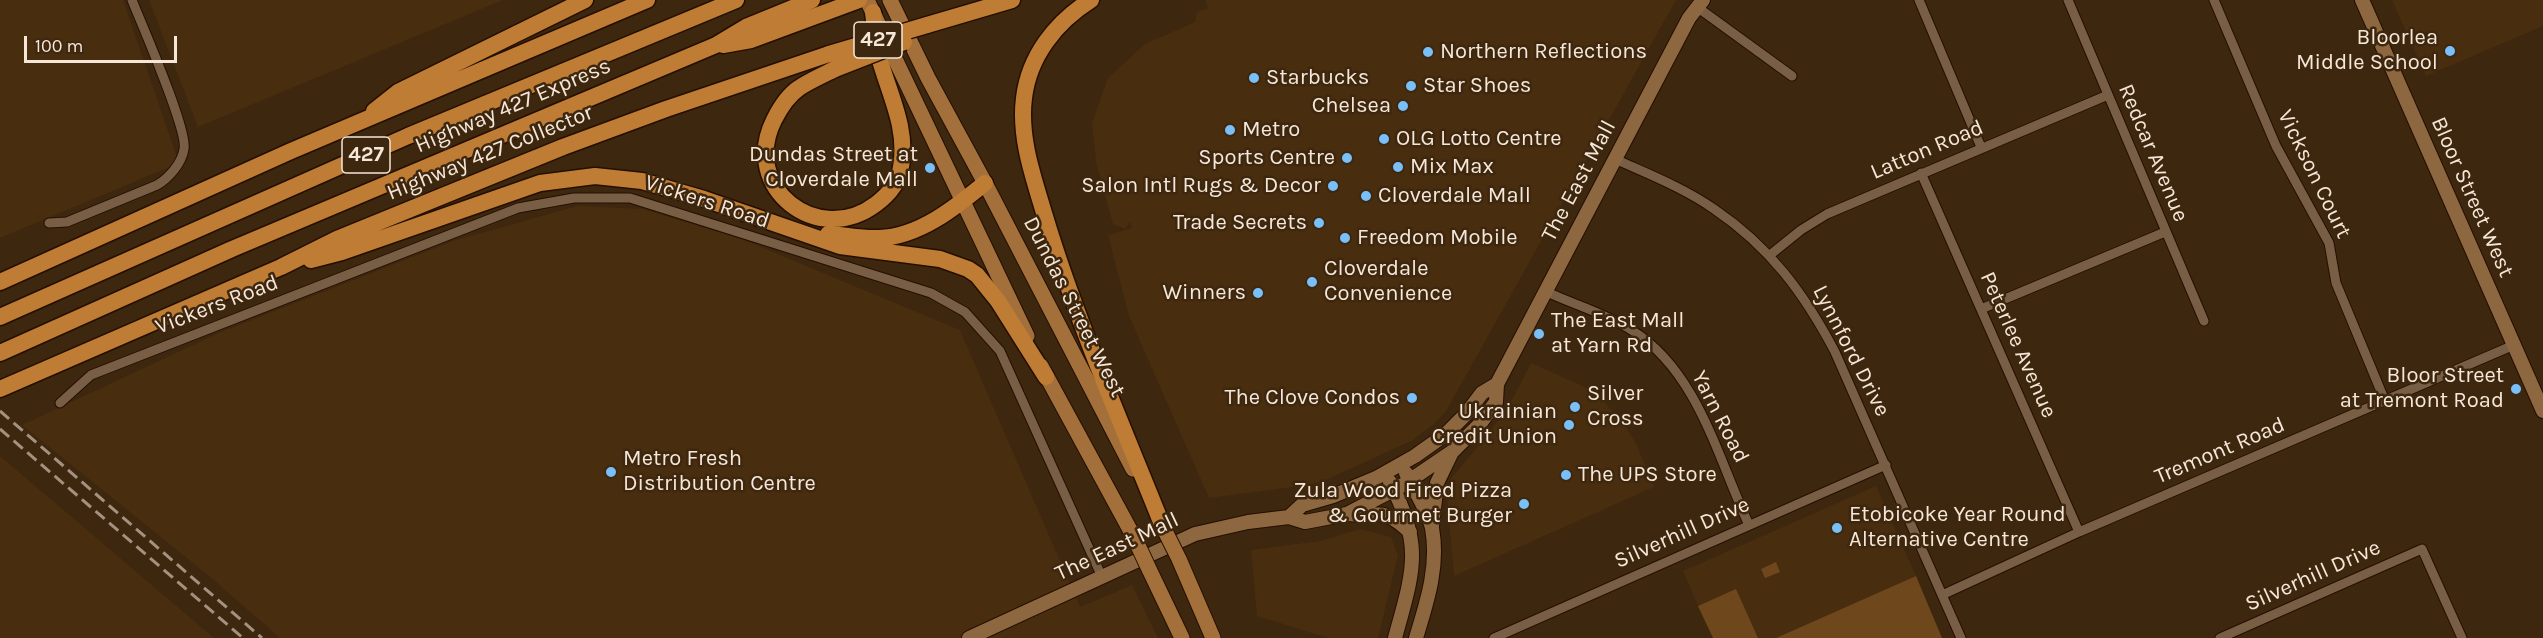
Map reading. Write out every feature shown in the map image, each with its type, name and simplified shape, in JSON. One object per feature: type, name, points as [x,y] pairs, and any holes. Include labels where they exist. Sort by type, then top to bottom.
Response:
[{"type":"highway","points":[[357,125],[398,92],[585,0]]},
{"type":"highway","name":"427","points":[[0,282],[291,151],[357,125],[647,0]]},
{"type":"highway","name":"Highway 427 Express","points":[[0,317],[398,141],[736,0]]},
{"type":"highway","name":"Highway 427 Express","points":[[0,353],[232,249],[716,45],[746,27],[812,0]]},
{"type":"highway","points":[[716,45],[752,40],[859,0]]},
{"type":"highway","name":"Highway 427 Collector","points":[[0,389],[281,267],[337,239],[563,147],[666,109],[832,62],[1012,0]]},
{"type":"highway","points":[[1091,0],[1062,22],[1042,49],[1028,79],[1023,109],[1026,146],[1072,297],[1163,527]]},
{"type":"highway","points":[[832,62],[781,106],[767,134],[765,166],[778,193],[801,212],[818,218],[852,217],[864,212],[882,199],[896,183],[901,169],[902,131],[878,55],[870,6]]},
{"type":"highway","points":[[281,267],[342,252],[540,183],[595,176],[642,181],[704,199],[840,246],[940,259],[968,269],[977,275],[998,301],[1046,377]]},
{"type":"highway","points":[[797,231],[880,238],[924,226],[963,201],[985,183]]},
{"type":"main road","name":"Dundas Street West","points":[[890,0],[928,78],[985,183],[1163,527],[1213,638]]},
{"type":"main road","name":"Bloor Street West","points":[[2362,0],[2543,411]]},
{"type":"main road","name":"The East Mall","points":[[969,638],[1195,534],[1248,522],[1289,517],[1305,522],[1347,514],[1410,481],[1453,451],[1479,425],[1496,402],[1497,384],[1689,18],[1700,4]]},
{"type":"main road","points":[[870,6],[1046,377],[1135,539],[1182,638]]},
{"type":"main road","name":"The East Mall","points":[[1289,517],[1302,505],[1333,496],[1401,464],[1446,434],[1466,414],[1482,393],[1497,384]]},
{"type":"main road","points":[[1416,638],[1433,572],[1432,526],[1437,483],[1453,451]]},
{"type":"main road","points":[[1401,464],[1432,526]]},
{"type":"main road","points":[[1385,472],[1411,533],[1414,549],[1410,581],[1395,638]]},
{"type":"main road","points":[[1347,514],[1382,513],[1399,522],[1411,533]]},
{"type":"street","points":[[49,223],[67,222],[158,185],[178,165],[184,149],[182,129],[132,0]]},
{"type":"street","points":[[1919,0],[1981,147]]},
{"type":"street","name":"Redcar Avenue","points":[[2068,0],[2204,321]]},
{"type":"street","name":"Vickson Court","points":[[2214,0],[2276,146],[2329,243],[2336,283],[2385,401]]},
{"type":"street","points":[[1700,4],[1792,76]]},
{"type":"street","name":"Latton Road","points":[[1770,255],[1819,218],[1981,147],[2108,95]]},
{"type":"street","name":"Lynnford Drive","points":[[1615,159],[1690,194],[1715,209],[1770,255],[1794,283],[1813,311],[1835,352],[1961,638]]},
{"type":"street","name":"Peterlee Avenue","points":[[1922,173],[2079,532]]},
{"type":"street","name":"Vickers Road","points":[[60,404],[92,375],[518,208],[574,198],[630,198],[931,293],[965,312],[1000,351],[1102,577]]},
{"type":"street","points":[[1981,309],[2165,232]]},
{"type":"street","name":"Yarn Road","points":[[1545,291],[1635,332],[1668,363],[1696,405],[1749,525]]},
{"type":"street","name":"Tremont Road","points":[[1942,595],[2079,532],[2514,345]]},
{"type":"street","name":"Silverhill Drive","points":[[1494,638],[1886,465]]},
{"type":"street","name":"Silverhill Drive","points":[[2220,638],[2422,549],[2462,638]]},
{"type":"shaded area","points":[[0,0],[123,0],[179,163],[0,238]]},
{"type":"shaded area","points":[[149,0],[503,0],[198,127]]},
{"type":"shaded area","name":"Cloverdale Mall","points":[[1205,0],[1676,0],[1446,411],[1433,425],[1411,441],[1328,479],[1308,485],[1209,498],[1129,316],[1108,235],[1132,228],[1130,222],[1125,229],[1113,224],[1096,162],[1092,123],[1108,78],[1145,44],[1195,22],[1197,12],[1208,8]]},
{"type":"shaded area","name":"Bloorlea Middle School","points":[[2392,0],[2543,0],[2543,26],[2426,76]]},
{"type":"shaded area","points":[[578,206],[643,209],[744,240],[960,330],[1080,607],[1132,585],[1158,638],[280,638],[208,575],[22,425],[221,332],[456,240]]},
{"type":"shaded area","points":[[1531,363],[1587,388],[1604,402],[1622,421],[1636,443],[1654,487],[1454,576],[1447,495],[1449,481],[1491,431],[1513,398]]},
{"type":"shaded area","points":[[0,456],[214,638],[0,638]]},
{"type":"shaded area","name":"Etobicoke Year Round Alternative Centre","points":[[1876,486],[1916,576],[1776,638],[1758,638],[1736,590],[1698,606],[1683,571]]},
{"type":"shaded area","points":[[1360,529],[1391,537],[1398,555],[1378,638],[1329,638],[1257,616],[1251,550],[1320,541]]},
{"type":"shaded area","points":[[1776,562],[1780,572],[1765,578],[1761,569]]},
{"type":"shaded area","points":[[1916,576],[1942,638],[1776,638]]},
{"type":"shaded area","points":[[1736,589],[1758,638],[1713,638],[1698,606]]},
{"type":"railway","points":[[0,411],[262,638]]},
{"type":"railway","points":[[0,429],[243,638]]},
{"type":"place","name":"Bloorlea Middle School","points":[[2450,51]]},
{"type":"place","name":"Northern Reflections","points":[[1428,52]]},
{"type":"place","name":"Starbucks","points":[[1254,78]]},
{"type":"place","name":"Star Shoes","points":[[1411,86]]},
{"type":"place","name":"Chelsea","points":[[1403,106]]},
{"type":"place","name":"Metro","points":[[1230,130]]},
{"type":"place","name":"OLG Lotto Centre","points":[[1384,139]]},
{"type":"place","name":"Sports Centre","points":[[1347,158]]},
{"type":"place","name":"Mix Max","points":[[1398,167]]},
{"type":"place","name":"Dundas Street at Cloverdale Mall","points":[[930,168]]},
{"type":"place","name":"Salon Intl Rugs & Decor","points":[[1333,186]]},
{"type":"place","name":"Cloverdale Mall","points":[[1366,196]]},
{"type":"place","name":"Trade Secrets","points":[[1319,223]]},
{"type":"place","name":"Freedom Mobile","points":[[1345,238]]},
{"type":"place","name":"Cloverdale Convenience","points":[[1312,282]]},
{"type":"place","name":"Winners","points":[[1258,293]]},
{"type":"place","name":"The East Mall at Yarn Rd","points":[[1539,334]]},
{"type":"place","name":"Bloor Street at Tremont Road","points":[[2516,389]]},
{"type":"place","name":"The Clove Condos","points":[[1412,398]]},
{"type":"place","name":"Silver Cross","points":[[1575,407]]},
{"type":"place","name":"Ukrainian Credit Union","points":[[1569,425]]},
{"type":"place","name":"Metro Fresh Distribution Centre","points":[[611,472]]},
{"type":"place","name":"The UPS Store","points":[[1566,475]]},
{"type":"place","name":"Zula Wood Fired Pizza & Gourmet Burger","points":[[1524,504]]},
{"type":"place","name":"Etobicoke Year Round Alternative Centre","points":[[1837,528]]}]
